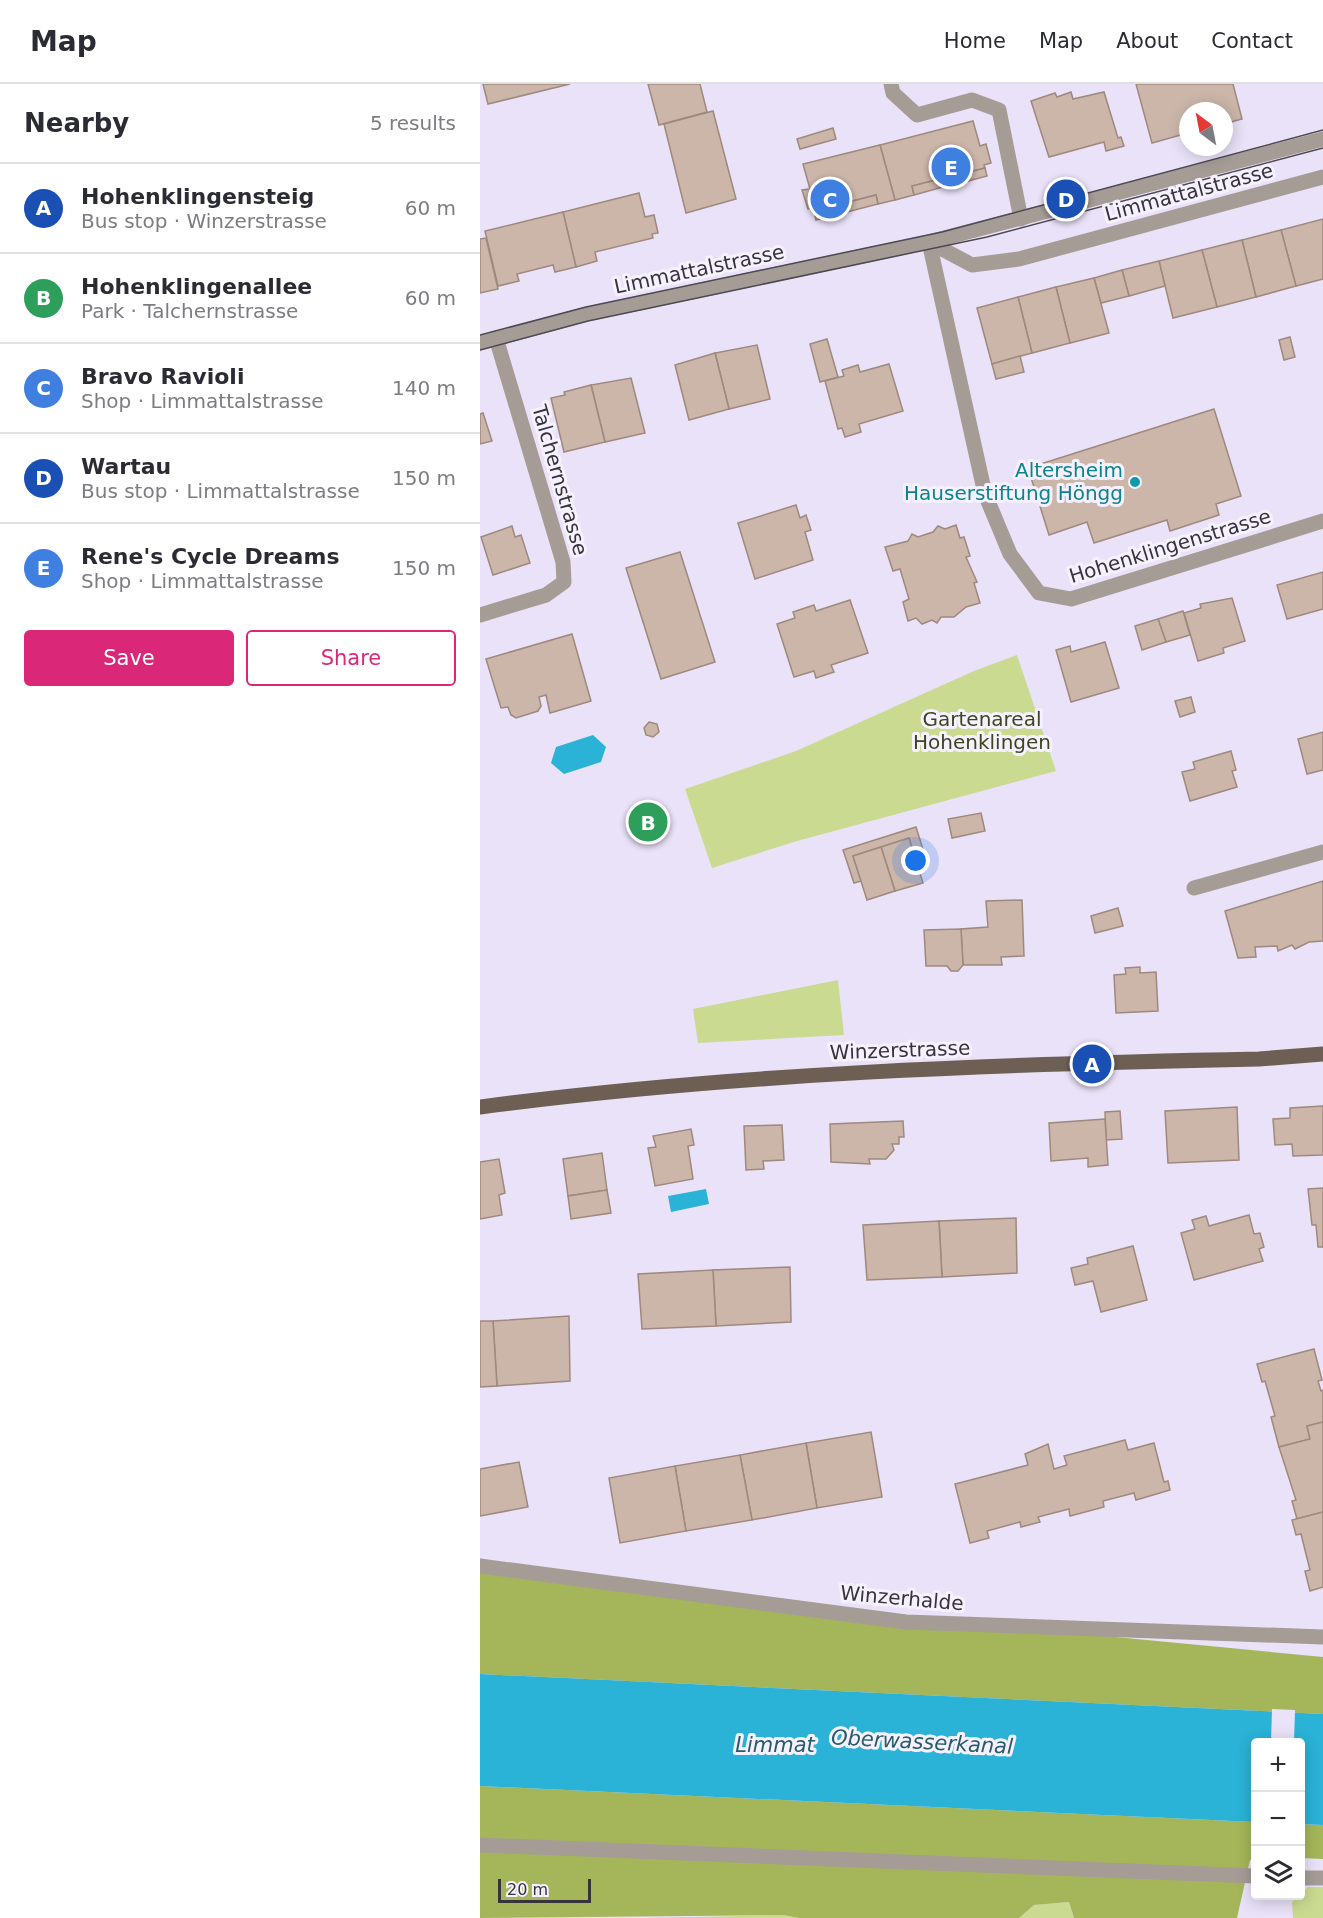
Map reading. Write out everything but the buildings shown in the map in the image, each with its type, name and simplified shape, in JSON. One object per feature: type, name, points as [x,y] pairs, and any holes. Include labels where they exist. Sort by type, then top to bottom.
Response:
[{"type":"main road","name":"Winzerstrasse","points":[[480,1107],[600,1091],[845,1071],[1259,1059],[1323,1054]]},
{"type":"street","points":[[891,84],[893,93],[917,115],[972,99],[999,110],[1021,219]]},
{"type":"street","name":"Limmattalstrasse","points":[[480,343],[598,311],[929,242],[1323,139]]},
{"type":"street","name":"Limmattalstrasse","points":[[929,242],[972,265],[1019,259],[1323,177]]},
{"type":"street","name":"Hohenklingenstrasse","points":[[929,242],[986,494],[1010,554],[1039,593],[1071,599],[1323,521]]},
{"type":"street","name":"Talchernstrasse","points":[[480,615],[546,595],[564,582],[563,562],[496,338]]},
{"type":"street","points":[[1194,888],[1323,852]]},
{"type":"street","name":"Winzerhalde","points":[[480,1566],[906,1622],[1323,1637]]},
{"type":"street","points":[[480,1845],[1251,1876]]},
{"type":"street","points":[[1305,1878],[1323,1878]]},
{"type":"green space","name":"Gartenareal Hohenklingen","points":[[1017,655],[1056,771],[797,841],[712,868],[685,789],[796,751],[974,671]]},
{"type":"green space","points":[[838,980],[844,1035],[698,1043],[693,1009]]},
{"type":"green space","points":[[480,1566],[728,1600],[1323,1657],[1323,1714],[480,1674]]},
{"type":"green space","points":[[480,1786],[1251,1822],[1251,1860],[1237,1918],[1074,1918],[1069,1902],[1034,1905],[1019,1918],[799,1918],[783,1915],[480,1918]]},
{"type":"green space","points":[[1305,1824],[1323,1825],[1323,1859],[1305,1858]]},
{"type":"green space","points":[[1308,1887],[1323,1887],[1323,1918],[1293,1918],[1292,1902],[1305,1900],[1305,1890]]},
{"type":"green space","points":[[1069,1902],[1074,1918],[1019,1918],[1034,1905]]},
{"type":"green space","points":[[783,1915],[799,1918],[647,1918]]},
{"type":"water","points":[[593,735],[606,747],[601,762],[564,774],[551,763],[556,747]]},
{"type":"water","points":[[706,1189],[709,1204],[671,1212],[668,1196]]},
{"type":"water","name":"Limmat","points":[[480,1674],[1323,1714],[1323,1825],[1305,1824],[1305,1738],[1251,1738],[1251,1822],[480,1786]]},
{"type":"pier","points":[[1272,1709],[1295,1710],[1294,1738],[1271,1738]]},
{"type":"tram line","points":[[480,335],[586,307],[942,232],[1323,130]]},
{"type":"tram line","points":[[480,350],[588,321],[987,237],[1323,148]]},
{"type":"place","name":"Rene's Cycle Dreams","points":[[951,167]]},
{"type":"place","name":"Bravo Ravioli","points":[[830,199]]},
{"type":"place","name":"Wartau","points":[[1066,199]]},
{"type":"place","name":"Altersheim Hauserstiftung Höngg","points":[[1135,482]]},
{"type":"place","name":"Hohenklingenallee","points":[[648,822]]},
{"type":"place","name":"Hohenklingensteig","points":[[1092,1064]]},
{"type":"water label","name":"Oberwasserkanal","points":[[922,1742]]}]
